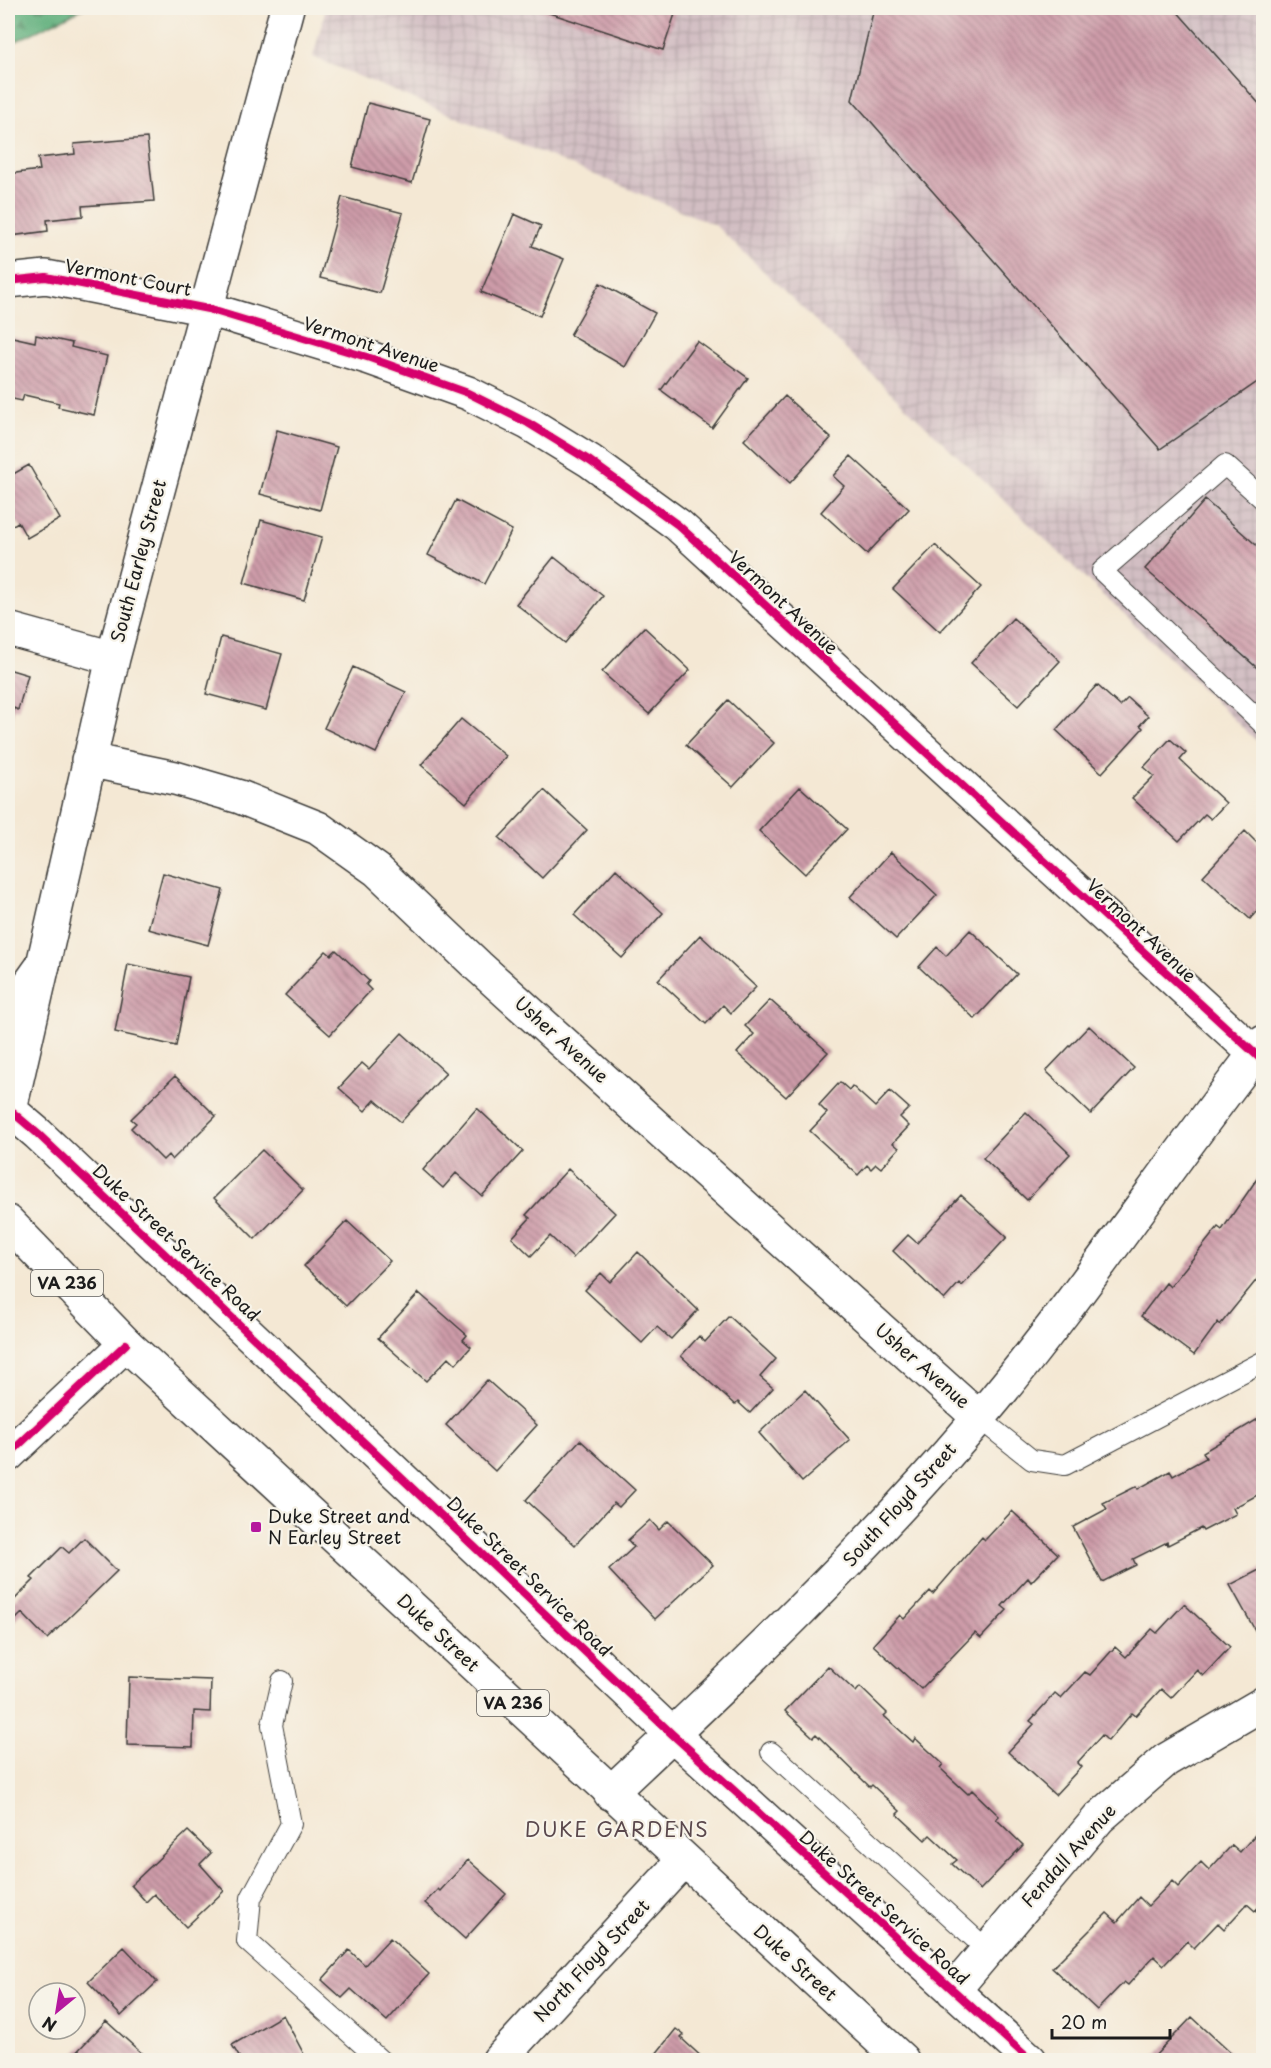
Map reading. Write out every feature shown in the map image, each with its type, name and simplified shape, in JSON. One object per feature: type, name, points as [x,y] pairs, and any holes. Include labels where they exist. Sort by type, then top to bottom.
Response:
[{"type":"street","name":"South Earley Street","points":[[9,1114],[113,658],[287,8]]},
{"type":"street","name":"Vermont Court","points":[[8,281],[46,277],[208,309]]},
{"type":"street","name":"Vermont Avenue","points":[[208,309],[370,358],[468,393],[528,423],[590,461],[678,525],[1260,1053]]},
{"type":"street","points":[[8,629],[113,658]]},
{"type":"street","name":"Usher Avenue","points":[[88,760],[175,778],[240,797],[318,828],[377,870],[478,966],[980,1418]]},
{"type":"street","points":[[8,1014],[43,965]]},
{"type":"street","name":"South Floyd Street","points":[[610,1793],[847,1565],[980,1418],[1119,1241],[1260,1053]]},
{"type":"street","name":"Duke Street Service Road","points":[[9,1114],[47,1142],[672,1734],[1030,2061]]},
{"type":"street","name":"Duke Street","points":[[8,1222],[126,1344],[902,2061]]},
{"type":"street","points":[[8,1455],[126,1344]]},
{"type":"street","name":"Fendall Avenue","points":[[953,1991],[1091,1827],[1166,1760],[1263,1703]]},
{"type":"street","name":"North Floyd Street","points":[[500,2061],[683,1860]]},
{"type":"lane","points":[[1263,500],[1225,465],[1102,571],[1263,725]]},
{"type":"lane","points":[[980,1418],[1032,1460],[1065,1465],[1263,1361]]},
{"type":"lane","points":[[282,1681],[272,1725],[291,1824],[251,1898],[247,1941],[380,2061]]},
{"type":"lane","points":[[771,1752],[986,1949]]},
{"type":"shaded area","points":[[326,8],[1263,8],[1263,747],[715,225],[313,57]]},
{"type":"green space","points":[[8,8],[84,8],[8,45]]},
{"type":"building","points":[[534,8],[677,8],[663,50]]},
{"type":"building","points":[[874,8],[1174,8],[1263,108],[1263,378],[1160,449],[852,100]]},
{"type":"building","points":[[368,103],[430,119],[412,183],[352,167]]},
{"type":"building","points":[[147,138],[154,201],[82,206],[83,216],[47,220],[48,231],[11,236],[12,245],[8,245],[8,174],[40,170],[38,158],[75,154],[74,144]]},
{"type":"building","points":[[342,197],[403,213],[380,293],[320,278]]},
{"type":"building","points":[[514,214],[541,226],[532,246],[564,259],[540,316],[481,292]]},
{"type":"building","points":[[600,283],[655,313],[625,367],[570,335]]},
{"type":"building","points":[[36,335],[72,343],[71,347],[107,356],[94,415],[58,407],[59,403],[24,395],[22,401],[8,398],[8,336],[35,342]]},
{"type":"building","points":[[697,341],[748,378],[712,428],[661,390]]},
{"type":"building","points":[[785,396],[831,438],[790,483],[744,440]]},
{"type":"building","points":[[277,430],[337,447],[320,510],[260,494]]},
{"type":"building","points":[[851,456],[909,509],[867,554],[821,512],[844,486],[833,476]]},
{"type":"building","points":[[29,465],[60,519],[27,538],[18,522],[8,528],[8,477]]},
{"type":"building","points":[[456,500],[512,530],[484,584],[428,555]]},
{"type":"building","points":[[1205,500],[1263,551],[1263,673],[1145,569]]},
{"type":"building","points":[[261,520],[322,537],[304,600],[244,583]]},
{"type":"building","points":[[935,545],[981,587],[940,632],[893,589]]},
{"type":"building","points":[[554,557],[603,596],[565,643],[516,604]]},
{"type":"building","points":[[1013,618],[1060,661],[1018,706],[971,663]]},
{"type":"building","points":[[644,627],[690,670],[649,714],[602,672]]},
{"type":"building","points":[[221,637],[282,654],[266,710],[206,694]]},
{"type":"building","points":[[353,667],[406,692],[376,753],[324,728]]},
{"type":"building","points":[[8,669],[28,675],[18,710],[14,708],[8,729]]},
{"type":"building","points":[[1097,685],[1120,706],[1128,698],[1148,716],[1140,725],[1143,728],[1102,773],[1056,730]]},
{"type":"building","points":[[728,700],[774,743],[733,787],[686,745]]},
{"type":"building","points":[[461,719],[506,756],[466,803],[421,765]]},
{"type":"building","points":[[1170,739],[1186,753],[1180,760],[1226,803],[1211,819],[1205,814],[1179,841],[1132,798],[1154,776],[1144,767]]},
{"type":"building","points":[[800,787],[847,829],[805,874],[759,831]]},
{"type":"building","points":[[544,790],[587,830],[542,878],[499,838]]},
{"type":"building","points":[[1245,831],[1263,849],[1263,904],[1250,919],[1203,876]]},
{"type":"building","points":[[891,852],[937,895],[896,939],[850,897]]},
{"type":"building","points":[[616,869],[663,913],[622,958],[574,915]]},
{"type":"building","points":[[163,873],[223,890],[208,945],[148,929]]},
{"type":"building","points":[[970,930],[1017,974],[975,1019],[919,967],[937,947],[946,956]]},
{"type":"building","points":[[700,935],[756,987],[731,1013],[723,1005],[706,1024],[658,980]]},
{"type":"building","points":[[336,950],[369,981],[366,985],[371,990],[330,1035],[285,995],[326,951],[331,955]]},
{"type":"building","points":[[128,964],[189,977],[176,1046],[115,1032]]},
{"type":"building","points":[[770,1000],[828,1052],[786,1097],[737,1053],[754,1034],[745,1026]]},
{"type":"building","points":[[1089,1026],[1134,1068],[1091,1114],[1046,1071]]},
{"type":"building","points":[[402,1033],[446,1073],[401,1122],[375,1100],[365,1111],[339,1088],[362,1063],[369,1069]]},
{"type":"building","points":[[175,1076],[216,1116],[172,1160],[168,1155],[163,1160],[131,1128],[136,1123],[131,1119]]},
{"type":"building","points":[[840,1082],[849,1090],[852,1086],[875,1107],[890,1091],[909,1108],[900,1117],[909,1126],[893,1143],[899,1148],[881,1168],[876,1164],[871,1169],[867,1165],[858,1175],[810,1131],[827,1113],[819,1105]]},
{"type":"building","points":[[477,1108],[523,1151],[482,1196],[456,1173],[443,1188],[423,1170]]},
{"type":"building","points":[[1026,1112],[1070,1154],[1027,1200],[983,1158]]},
{"type":"building","points":[[262,1150],[303,1190],[255,1239],[214,1198]]},
{"type":"building","points":[[568,1169],[615,1213],[573,1258],[550,1236],[531,1256],[512,1238],[530,1218],[526,1215]]},
{"type":"building","points":[[1263,1170],[1263,1272],[1220,1325],[1218,1322],[1194,1355],[1141,1316],[1166,1283],[1170,1287],[1218,1227],[1222,1230]]},
{"type":"building","points":[[961,1195],[1007,1237],[962,1286],[959,1283],[944,1300],[893,1251],[908,1235],[917,1243]]},
{"type":"building","points":[[347,1221],[390,1261],[346,1306],[304,1266]]},
{"type":"building","points":[[638,1252],[698,1310],[671,1339],[657,1327],[642,1343],[585,1290],[601,1273],[610,1282]]},
{"type":"building","points":[[419,1293],[467,1335],[463,1340],[471,1347],[456,1364],[449,1357],[426,1381],[378,1338]]},
{"type":"building","points":[[729,1316],[776,1359],[760,1377],[773,1388],[750,1413],[738,1402],[735,1405],[681,1356],[699,1336],[705,1342]]},
{"type":"building","points":[[487,1380],[537,1425],[495,1471],[446,1425]]},
{"type":"building","points":[[805,1390],[850,1440],[802,1482],[759,1433]]},
{"type":"building","points":[[1263,1416],[1263,1492],[1233,1508],[1236,1514],[1203,1531],[1201,1528],[1133,1559],[1136,1565],[1102,1582],[1073,1527],[1107,1509],[1103,1503],[1137,1486],[1138,1489],[1170,1471],[1173,1476],[1206,1458],[1203,1452]]},
{"type":"building","points":[[580,1440],[635,1490],[619,1507],[614,1503],[575,1545],[526,1500]]},
{"type":"building","points":[[1012,1511],[1058,1554],[1031,1582],[1028,1578],[1002,1606],[1007,1610],[981,1638],[975,1633],[921,1689],[873,1645],[900,1615],[904,1619],[930,1591],[933,1594],[982,1537],[985,1540]]},
{"type":"building","points":[[650,1520],[659,1530],[668,1521],[713,1565],[655,1619],[609,1570],[634,1547],[628,1540]]},
{"type":"building","points":[[84,1538],[117,1571],[47,1639],[22,1613],[10,1625],[8,1601],[10,1599],[12,1602],[34,1580],[31,1578],[62,1547],[69,1553]]},
{"type":"building","points":[[1263,1568],[1263,1640],[1261,1641],[1230,1585]]},
{"type":"building","points":[[1184,1604],[1230,1647],[1203,1676],[1197,1670],[1171,1698],[1161,1689],[1136,1716],[1132,1713],[1108,1741],[1102,1735],[1077,1763],[1081,1767],[1055,1795],[1008,1752],[1034,1724],[1030,1721],[1055,1693],[1061,1698],[1085,1672],[1090,1675],[1115,1647],[1126,1657],[1152,1629],[1157,1633]]},
{"type":"building","points":[[828,1666],[856,1692],[860,1687],[887,1713],[884,1716],[913,1742],[915,1738],[943,1764],[940,1768],[968,1794],[972,1790],[999,1816],[996,1819],[1023,1845],[980,1890],[952,1864],[957,1860],[930,1835],[925,1840],[897,1814],[900,1811],[872,1785],[870,1787],[816,1734],[813,1737],[785,1711]]},
{"type":"building","points":[[129,1677],[211,1680],[210,1712],[194,1711],[193,1747],[127,1745]]},
{"type":"building","points":[[1262,1827],[1263,1902],[1255,1911],[1247,1904],[1224,1929],[1218,1923],[1194,1948],[1187,1941],[1164,1965],[1154,1956],[1128,1985],[1124,1982],[1097,2010],[1052,1968],[1107,1913],[1117,1922],[1139,1897],[1148,1906],[1172,1881],[1178,1887],[1201,1862],[1209,1870],[1232,1845],[1240,1852]]},
{"type":"building","points":[[188,1831],[211,1853],[200,1864],[224,1891],[186,1927],[154,1894],[146,1902],[131,1885]]},
{"type":"building","points":[[468,1860],[506,1894],[465,1939],[425,1903],[438,1889],[440,1891]]},
{"type":"building","points":[[390,1938],[429,1974],[387,2021],[351,1989],[342,1998],[322,1980],[349,1950],[365,1965]]},
{"type":"building","points":[[124,1947],[157,1982],[121,2016],[88,1982]]},
{"type":"building","points":[[283,2015],[307,2060],[241,2060],[232,2045]]},
{"type":"building","points":[[1192,2017],[1235,2057],[1233,2060],[1151,2060]]},
{"type":"building","points":[[106,2021],[149,2060],[69,2060]]},
{"type":"building","points":[[676,2029],[684,2035],[681,2038],[705,2060],[651,2060]]},
{"type":"cycle path","points":[[8,281],[46,277],[208,309],[370,358],[468,393],[528,423],[590,461],[678,525],[1264,1062]]},
{"type":"cycle path","points":[[11,1111],[672,1734],[1030,2060]]},
{"type":"cycle path","points":[[8,1455],[126,1344]]},
{"type":"place","name":"Duke Street and N Earley Street","points":[[256,1527]]},
{"type":"district","name":"DUKE GARDENS","points":[[617,1830]]}]
